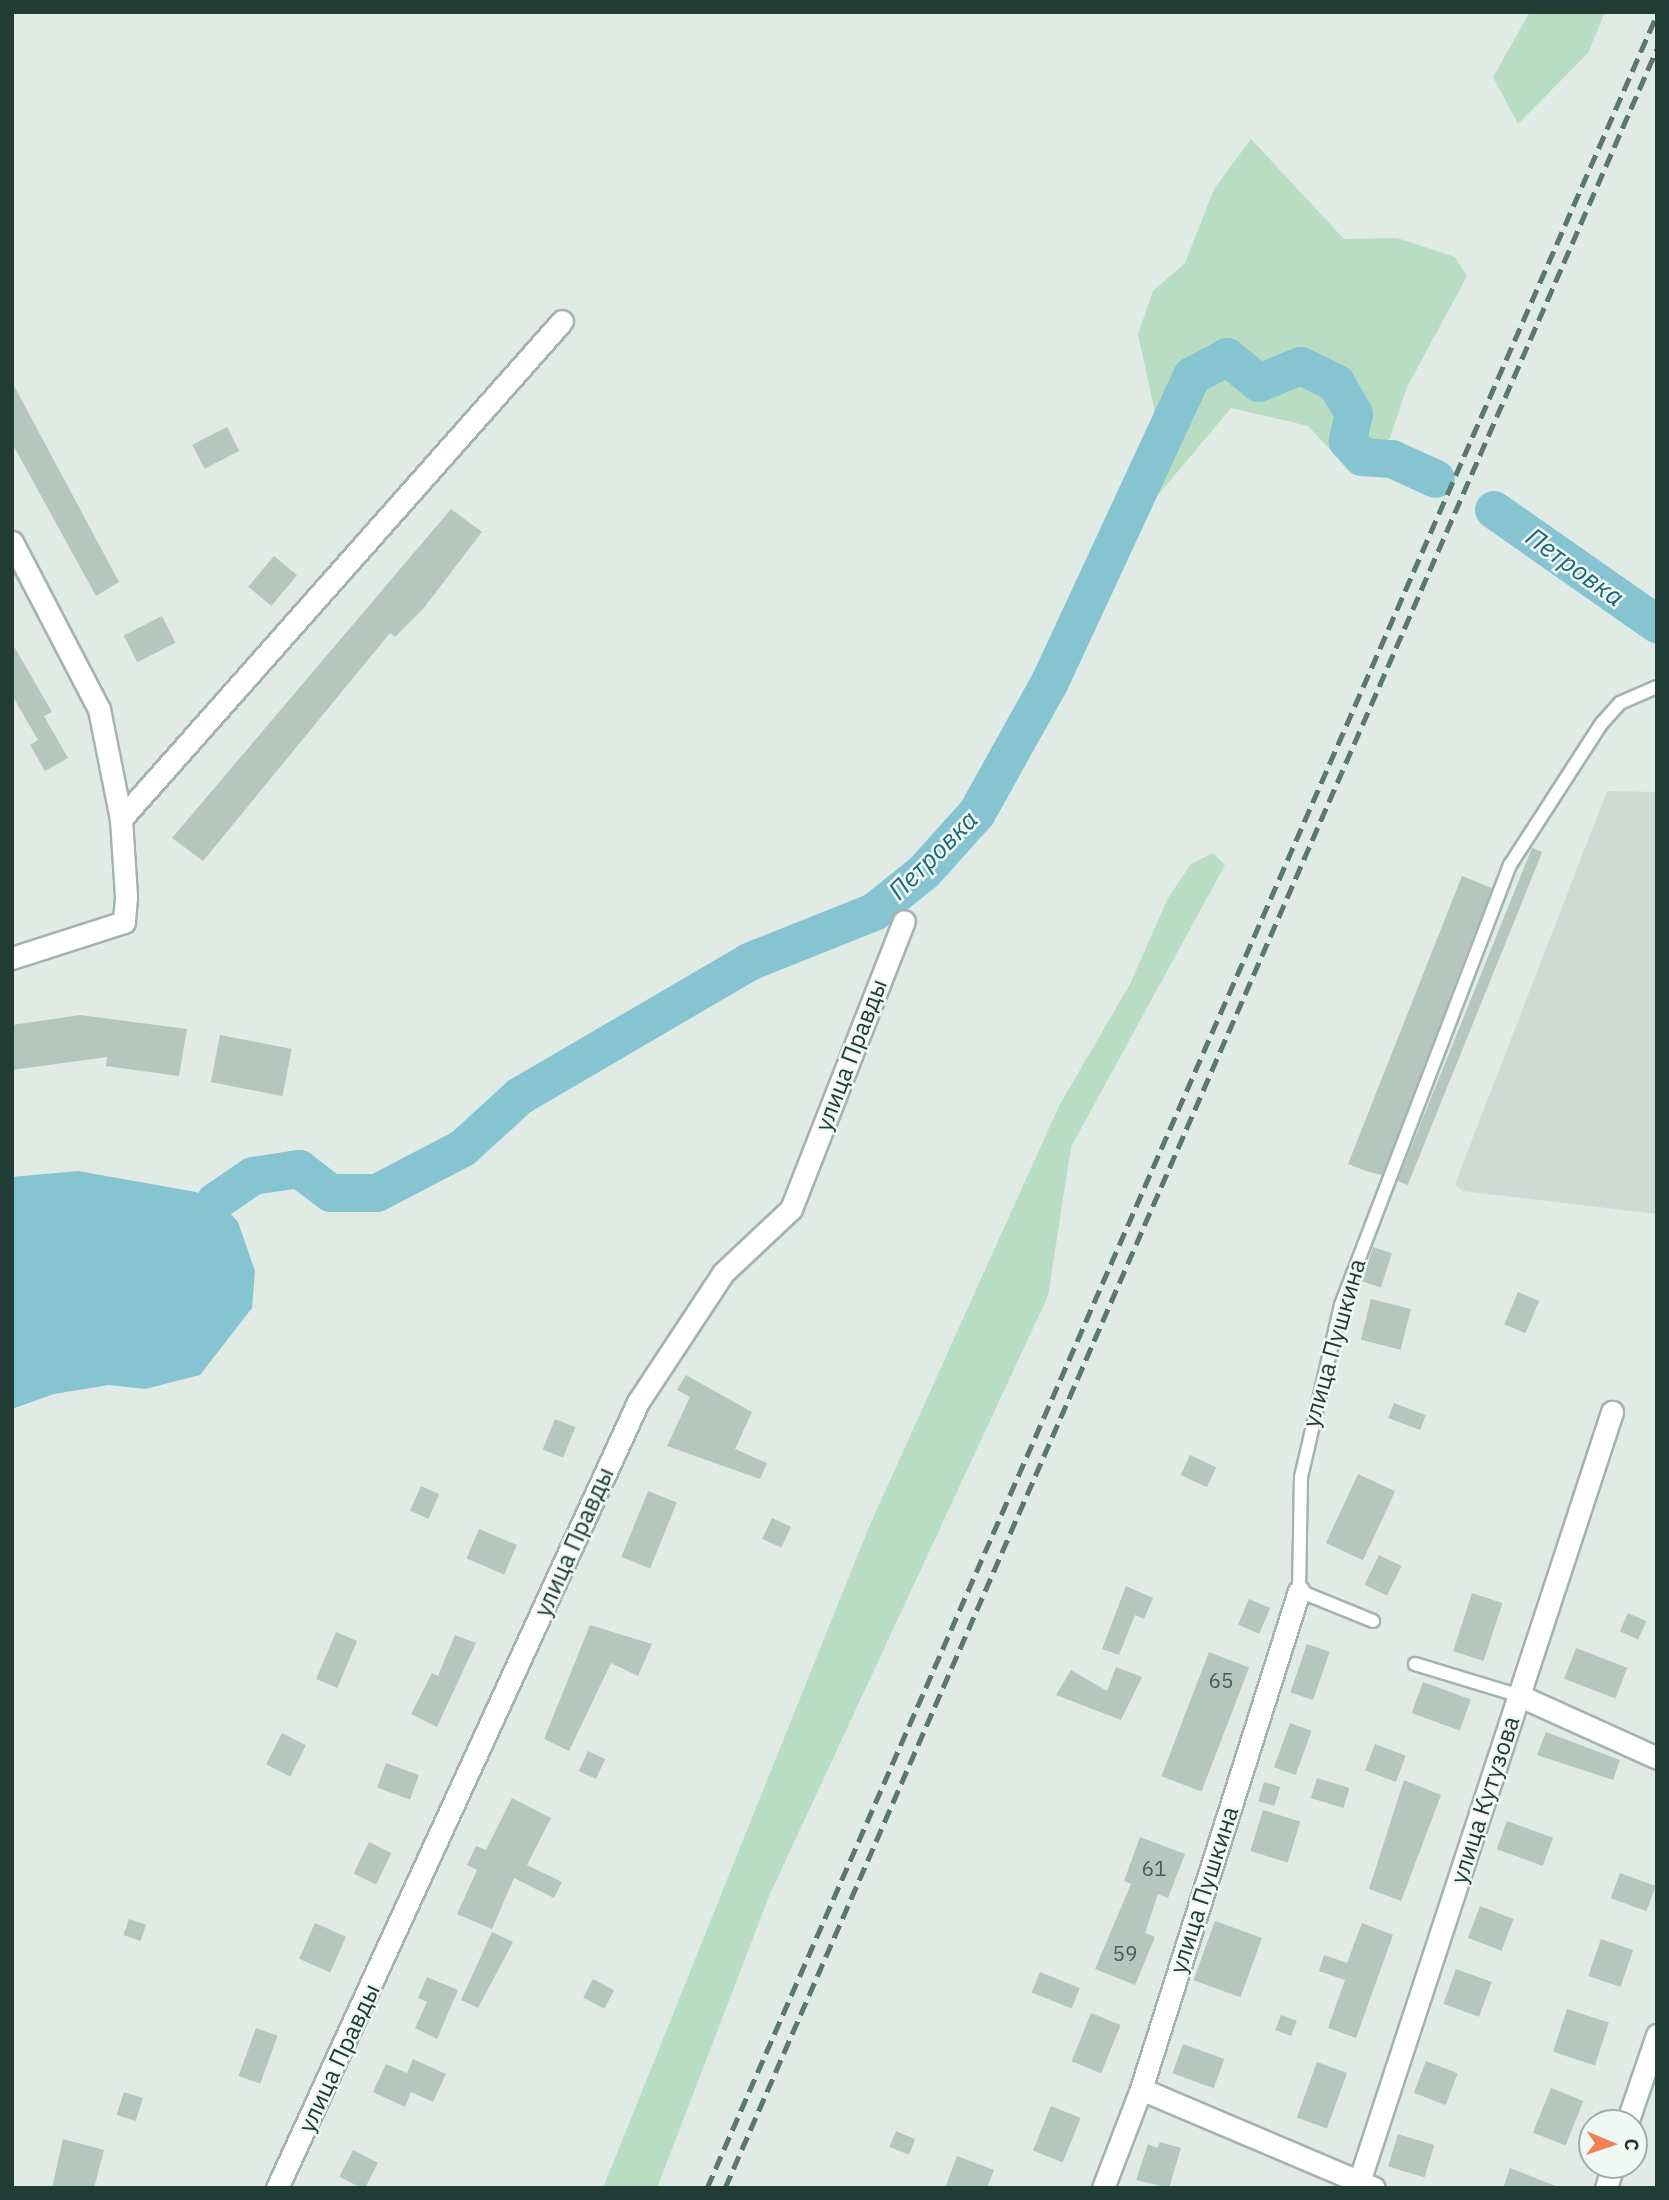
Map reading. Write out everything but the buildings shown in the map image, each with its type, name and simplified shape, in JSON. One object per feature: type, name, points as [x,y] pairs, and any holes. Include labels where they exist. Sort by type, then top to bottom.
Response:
[{"type":"street","points":[[121,818],[562,321]]},
{"type":"street","points":[[12,542],[99,709],[121,818],[124,922],[12,958]]},
{"type":"street","name":"улица Правды","points":[[277,2188],[638,1402],[723,1273],[791,1209],[904,921]]},
{"type":"street","name":"улица Кутузова","points":[[1363,2186],[1612,1412]]},
{"type":"street","name":"улица Пушкина","points":[[1104,2188],[1141,2089],[1299,1591]]},
{"type":"street","points":[[1520,1696],[1657,1758]]},
{"type":"street","points":[[1632,2109],[1657,2035]]},
{"type":"street","points":[[1141,2089],[1363,2186]]},
{"type":"lane","name":"улица Пушкина","points":[[1299,1591],[1301,1477],[1341,1305],[1510,865],[1562,779],[1576,766],[1620,703],[1657,687]]},
{"type":"lane","points":[[1299,1591],[1373,1621]]},
{"type":"lane","points":[[1415,1664],[1520,1696]]},
{"type":"shaded area","points":[[1607,791],[1657,792],[1657,1214],[1462,1191],[1455,1184]]},
{"type":"green space","points":[[1530,12],[1605,12],[1588,53],[1518,124],[1493,77]]},
{"type":"green space","points":[[1251,139],[1344,239],[1397,238],[1455,257],[1467,276],[1407,387],[1390,438],[1349,470],[1308,426],[1231,408],[1158,495],[1154,408],[1138,334],[1153,291],[1185,263],[1214,189]]},
{"type":"green space","points":[[1213,853],[1225,865],[1071,1147],[1048,1296],[770,1894],[657,2188],[603,2188],[869,1527],[1059,1106],[1130,984],[1168,898],[1191,864]]},
{"type":"water","points":[[78,1171],[196,1192],[226,1209],[238,1222],[255,1271],[252,1308],[200,1375],[145,1389],[109,1385],[54,1394],[12,1409],[12,1177]]},
{"type":"waterway","name":"Петровка","points":[[215,1202],[253,1176],[299,1169],[331,1193],[377,1193],[463,1148],[520,1096],[749,962],[874,912],[924,872],[977,813],[1050,682],[1192,376],[1227,357],[1259,383],[1301,366],[1336,383],[1354,414],[1348,441],[1362,457],[1392,459],[1436,479]]},
{"type":"waterway","name":"Петровка","points":[[1494,510],[1657,624]]},
{"type":"railway","points":[[707,2188],[1657,15]]},
{"type":"railway","points":[[725,2188],[1657,49]]}]
